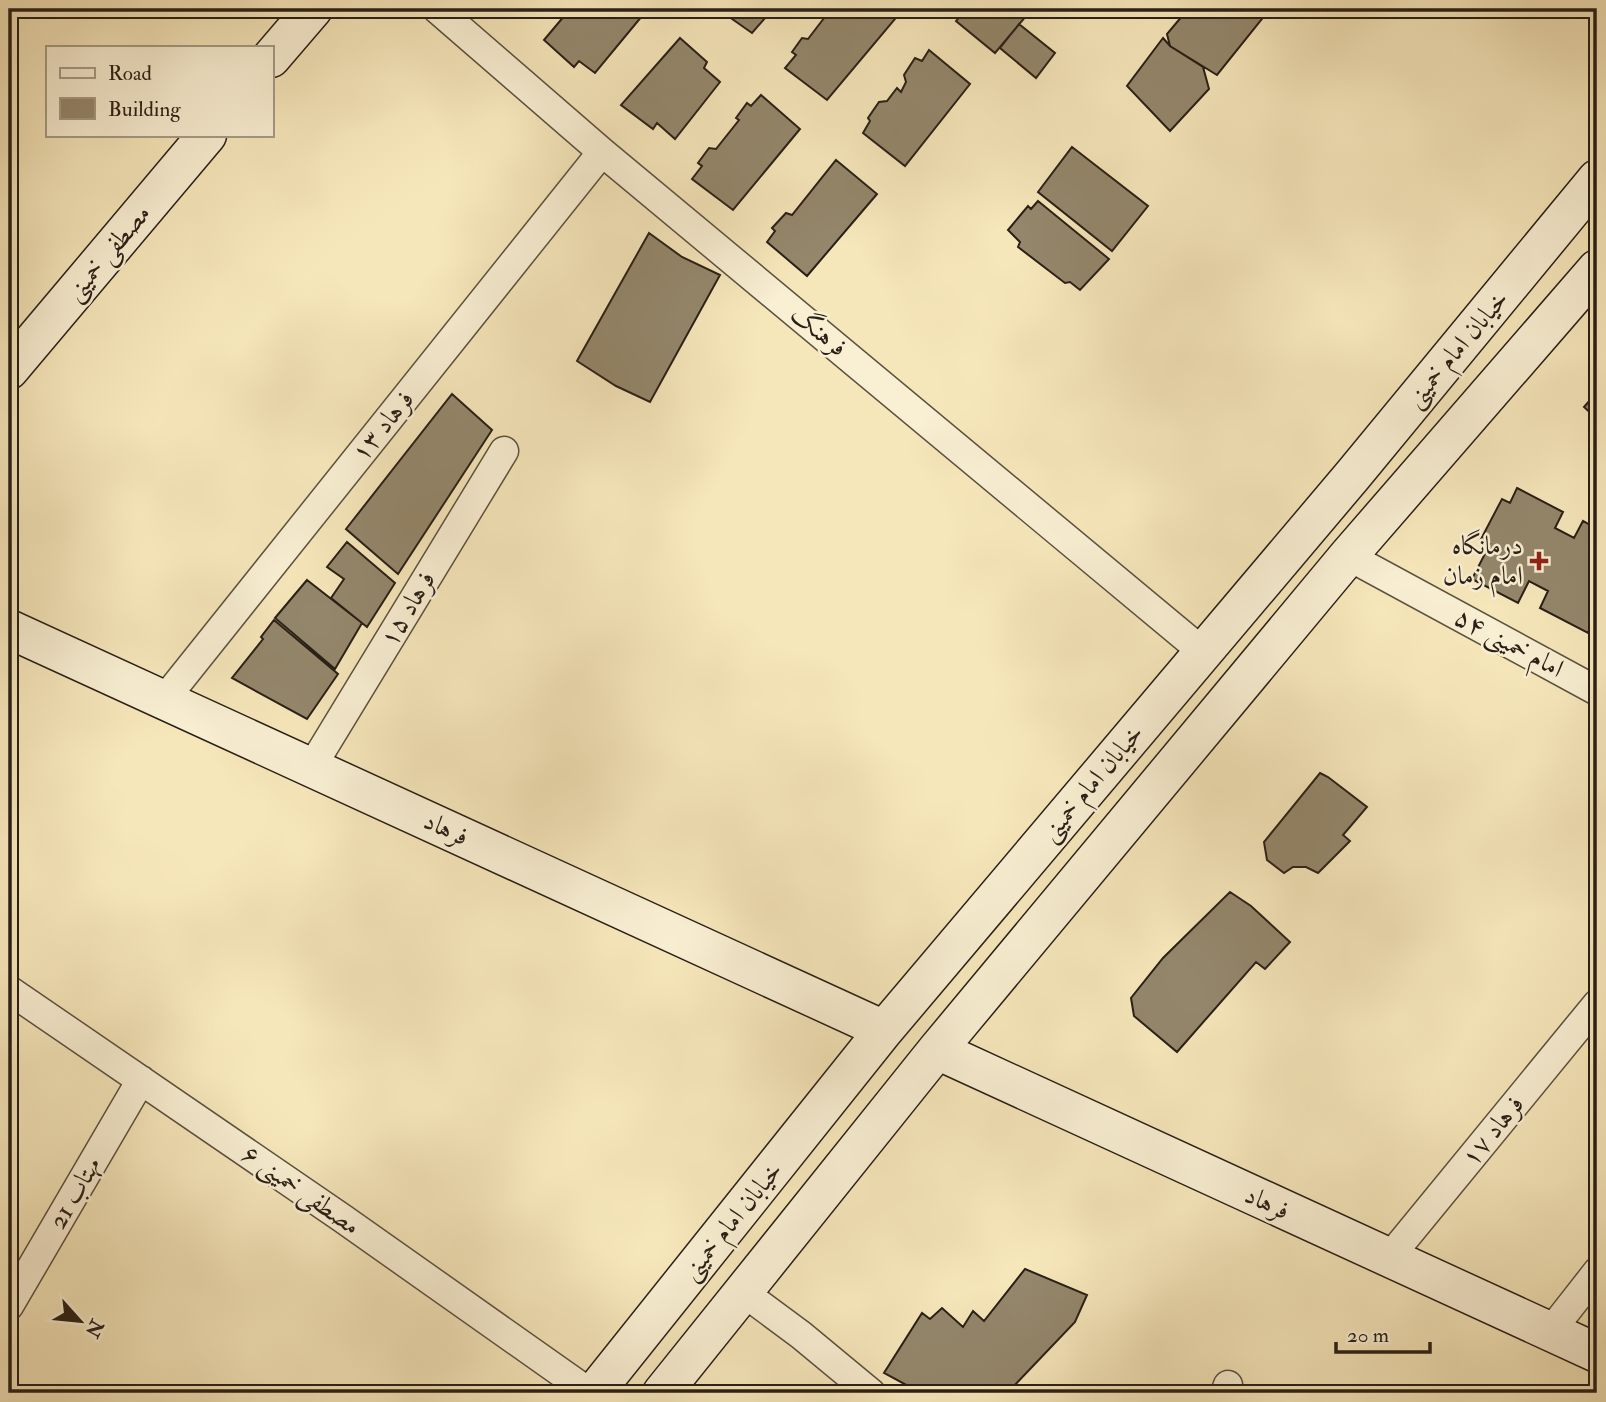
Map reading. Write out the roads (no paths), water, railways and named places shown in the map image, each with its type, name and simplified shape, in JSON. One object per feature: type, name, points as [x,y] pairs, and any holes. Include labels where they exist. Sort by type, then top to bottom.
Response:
[{"type":"main road","points":[[273,56],[313,9]]},
{"type":"main road","name":"مصطفی خمینی","points":[[9,370],[206,136]]},
{"type":"main road","name":"خیابان امام خمینی","points":[[592,1393],[884,1030],[1353,475],[1597,178]]},
{"type":"main road","name":"خیابان امام خمینی","points":[[662,1393],[937,1050],[1348,556],[1597,269]]},
{"type":"main road","name":"فرهاد","points":[[9,629],[884,1030]]},
{"type":"main road","name":"فرهاد","points":[[937,1050],[1597,1353]]},
{"type":"street","name":"فرهنگ","points":[[437,9],[602,152],[1203,652]]},
{"type":"street","name":"فرهاد ۱۳","points":[[164,700],[602,152]]},
{"type":"street","name":"فرهاد ۱۵","points":[[312,768],[504,451]]},
{"type":"street","name":"امام خمینی ۵۴","points":[[1348,556],[1597,691]]},
{"type":"street","name":"مصطفی خمینی ۶","points":[[9,990],[592,1393]]},
{"type":"street","name":"فرهاد ۱۷","points":[[1388,1259],[1597,1004]]},
{"type":"street","name":"مهتاب 21","points":[[9,1306],[141,1080]]},
{"type":"street","points":[[1550,1332],[1597,1272]]},
{"type":"street","points":[[743,1292],[801,1335],[871,1393]]},
{"type":"place","name":"درمانگاه امام زمان","points":[[1539,561]]}]
